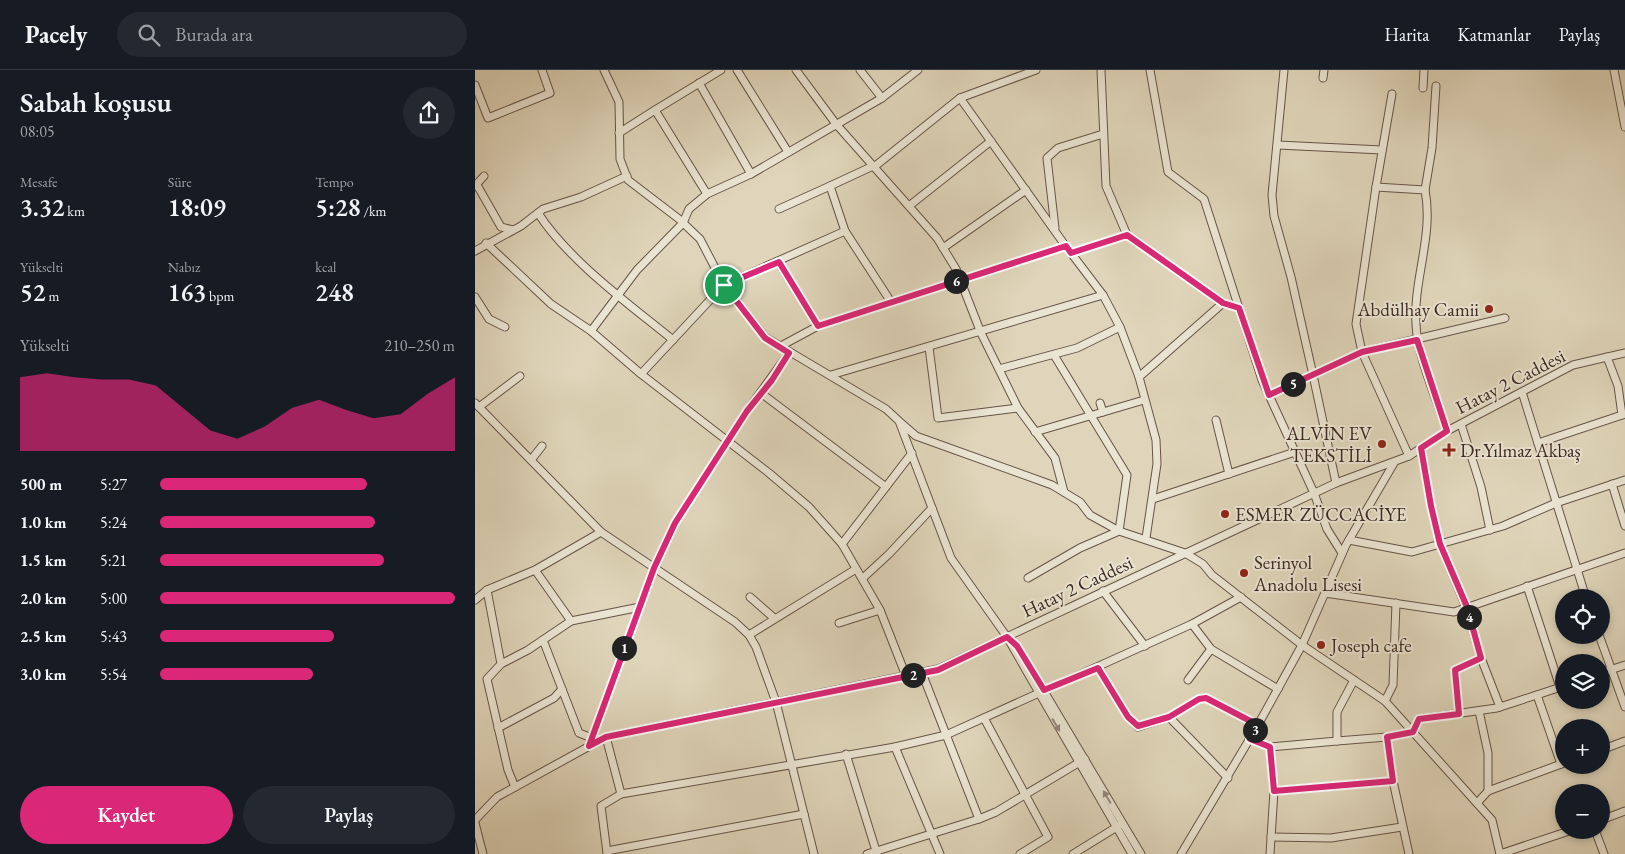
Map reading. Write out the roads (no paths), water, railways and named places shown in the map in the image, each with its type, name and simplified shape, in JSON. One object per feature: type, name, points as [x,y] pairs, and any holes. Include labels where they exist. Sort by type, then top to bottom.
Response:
[{"type":"street","points":[[475,84],[488,118],[550,93],[542,70]]},
{"type":"street","points":[[604,70],[619,102],[620,159],[629,180],[683,223],[700,240],[724,285],[765,338],[886,409],[916,436],[1052,485],[1080,502],[1090,515],[1119,531],[1146,538],[1185,553],[1203,564],[1212,575],[1301,645],[1385,701],[1478,802],[1492,820],[1500,854],[1555,836]]},
{"type":"street","points":[[619,133],[721,70]]},
{"type":"street","points":[[737,70],[788,152]]},
{"type":"street","points":[[796,70],[836,124],[909,206],[943,248],[960,280],[981,333],[1018,408],[1055,458],[1064,492]]},
{"type":"street","points":[[860,70],[882,98]]},
{"type":"street","points":[[591,331],[617,294],[637,270],[683,223],[689,208],[707,194],[751,174],[882,98],[918,70]]},
{"type":"street","points":[[779,209],[874,166],[960,98],[1036,70]]},
{"type":"street","points":[[1101,70],[1106,186],[1127,235],[1223,303],[1239,308]]},
{"type":"street","points":[[1150,70],[1168,172],[1204,199],[1269,395],[1314,493],[1327,529],[1335,545],[1343,553]]},
{"type":"street","points":[[1284,70],[1272,195],[1273,216],[1291,277],[1335,483]]},
{"type":"street","points":[[1423,88],[1424,70]]},
{"type":"street","points":[[1614,70],[1625,127]]},
{"type":"street","points":[[699,83],[751,174]]},
{"type":"street","points":[[1436,86],[1432,148],[1425,190],[1426,234],[1415,322],[1417,340],[1447,431]]},
{"type":"street","points":[[1392,94],[1376,187],[1357,324],[1362,352],[1409,456]]},
{"type":"street","points":[[960,98],[1103,296],[1120,327],[1139,377],[1156,440],[1157,464],[1146,538]]},
{"type":"street","points":[[655,110],[707,194]]},
{"type":"street","points":[[1055,230],[1047,158],[1059,148],[1103,134]]},
{"type":"street","points":[[909,206],[991,141]]},
{"type":"street","points":[[1278,145],[1382,150]]},
{"type":"street","points":[[483,176],[476,185],[501,227],[513,230]]},
{"type":"street","points":[[475,250],[513,230],[538,213],[627,176]]},
{"type":"street","points":[[830,186],[845,231],[891,302]]},
{"type":"street","points":[[1376,187],[1425,190]]},
{"type":"street","points":[[943,248],[1026,190]]},
{"type":"street","points":[[538,213],[548,228],[617,294],[673,340]]},
{"type":"street","points":[[641,374],[724,285],[845,231]]},
{"type":"street","points":[[1071,253],[1127,235]]},
{"type":"street","points":[[486,243],[551,304],[591,331],[641,374],[809,507],[843,544],[863,578],[880,610],[905,676]]},
{"type":"street","points":[[779,347],[818,326],[1066,246]]},
{"type":"street","points":[[779,262],[818,326]]},
{"type":"street","points":[[831,375],[981,333],[1103,296]]},
{"type":"street","points":[[475,297],[489,319],[505,327]]},
{"type":"street","points":[[1139,377],[1223,303]]},
{"type":"street","points":[[1269,395],[1362,352],[1505,318]]},
{"type":"street","points":[[999,370],[1077,348],[1120,327]]},
{"type":"street","points":[[929,347],[938,418],[1018,408]]},
{"type":"street","points":[[543,640],[579,733],[591,742],[654,568],[675,523],[728,441],[789,353]]},
{"type":"street","name":"Hatay 2 Caddesi","points":[[475,821],[497,797],[591,742],[606,737],[938,670],[1335,483],[1409,456],[1447,431],[1573,365],[1625,353]]},
{"type":"street","points":[[1054,354],[1127,475],[1119,531]]},
{"type":"street","points":[[1537,443],[1623,415],[1618,386],[1607,357]]},
{"type":"street","points":[[520,376],[477,405],[601,532],[735,622],[749,635],[756,647],[776,702],[814,854]]},
{"type":"street","points":[[1522,392],[1583,589]]},
{"type":"street","points":[[761,394],[886,487]]},
{"type":"street","points":[[1035,432],[1144,400]]},
{"type":"street","points":[[1100,403],[1103,412]]},
{"type":"street","points":[[1216,420],[1229,474]]},
{"type":"street","points":[[899,422],[951,558],[1007,637],[1017,646],[1041,692],[1120,826],[1141,854]]},
{"type":"street","points":[[1461,424],[1481,487],[1490,530]]},
{"type":"street","points":[[531,460],[542,446]]},
{"type":"street","points":[[1421,448],[1440,544],[1467,607],[1481,658],[1500,707]]},
{"type":"street","points":[[1153,499],[1295,452]]},
{"type":"street","points":[[843,544],[912,453]]},
{"type":"street","points":[[1181,854],[1228,778],[1278,689],[1301,645],[1349,540],[1394,463]]},
{"type":"street","points":[[1349,540],[1411,552],[1490,530],[1556,503],[1625,480]]},
{"type":"street","points":[[1613,484],[1625,526]]},
{"type":"street","points":[[863,578],[889,554],[932,508]]},
{"type":"street","points":[[1027,578],[1081,548],[1119,531]]},
{"type":"street","points":[[475,600],[487,590],[535,570],[601,532]]},
{"type":"street","points":[[1325,593],[1454,612],[1625,553]]},
{"type":"street","points":[[749,635],[856,569]]},
{"type":"street","points":[[535,570],[571,621]]},
{"type":"street","points":[[1527,586],[1555,666]]},
{"type":"street","points":[[487,590],[501,664]]},
{"type":"street","points":[[1103,591],[1145,646]]},
{"type":"street","points":[[750,597],[774,618]]},
{"type":"street","points":[[804,814],[607,852],[601,806],[621,794],[895,747],[946,735],[1098,668],[1192,624],[1241,597]]},
{"type":"street","points":[[1385,701],[1393,685],[1396,603]]},
{"type":"street","points":[[515,787],[498,728],[487,679],[501,664],[524,653],[571,621],[640,607]]},
{"type":"street","points":[[839,623],[880,610]]},
{"type":"street","points":[[1192,624],[1211,649],[1278,689]]},
{"type":"street","points":[[1602,644],[1625,706]]},
{"type":"street","points":[[1188,680],[1211,649]]},
{"type":"street","points":[[1459,714],[1455,670],[1481,658]]},
{"type":"street","points":[[1611,670],[1625,665]]},
{"type":"street","points":[[1098,668],[1128,717],[1138,726],[1169,717],[1199,699],[1206,698],[1258,725]]},
{"type":"street","points":[[923,673],[979,819]]},
{"type":"street","points":[[1337,740],[1337,712],[1354,680]]},
{"type":"street","points":[[498,728],[554,698],[562,689]]},
{"type":"street","points":[[1413,732],[1419,719],[1479,712],[1555,689]]},
{"type":"street","points":[[1537,695],[1555,745]]},
{"type":"street","points":[[1479,712],[1488,753],[1488,791]]},
{"type":"street","points":[[1169,717],[1228,778]]},
{"type":"street","points":[[984,718],[1048,837],[1020,854]]},
{"type":"street","points":[[1250,739],[1270,747],[1387,737],[1413,732]]},
{"type":"street","points":[[606,737],[621,794]]},
{"type":"street","points":[[1387,737],[1393,781],[1409,854]]},
{"type":"street","points":[[1610,747],[1625,741]]},
{"type":"street","points":[[895,747],[930,835],[940,854]]},
{"type":"street","points":[[1270,747],[1274,791],[1270,854]]},
{"type":"street","points":[[846,754],[877,853]]},
{"type":"street","points":[[867,854],[877,853],[979,819],[1082,761]]},
{"type":"street","points":[[1478,802],[1488,791],[1555,767]]},
{"type":"street","points":[[1274,791],[1393,781]]},
{"type":"street","points":[[1610,817],[1625,812]]},
{"type":"street","points":[[475,821],[483,854]]},
{"type":"street","points":[[1073,854],[1086,850],[1120,826]]},
{"type":"street","points":[[1120,826],[1132,854]]},
{"type":"street","points":[[1271,837],[1331,838],[1402,827]]},
{"type":"street","points":[[1598,839],[1604,854]]},
{"type":"place","name":"Abdülhay Camii","points":[[1489,309]]},
{"type":"place","name":"ALVİN EV TEKSTİLİ","points":[[1382,444]]},
{"type":"place","name":"Dr.Yılmaz Akbaş","points":[[1449,450]]},
{"type":"place","name":"ESMER ZÜCCACİYE","points":[[1225,514]]},
{"type":"place","name":"Serinyol Anadolu Lisesi","points":[[1244,573]]},
{"type":"place","name":"Joseph cafe","points":[[1321,645]]}]
